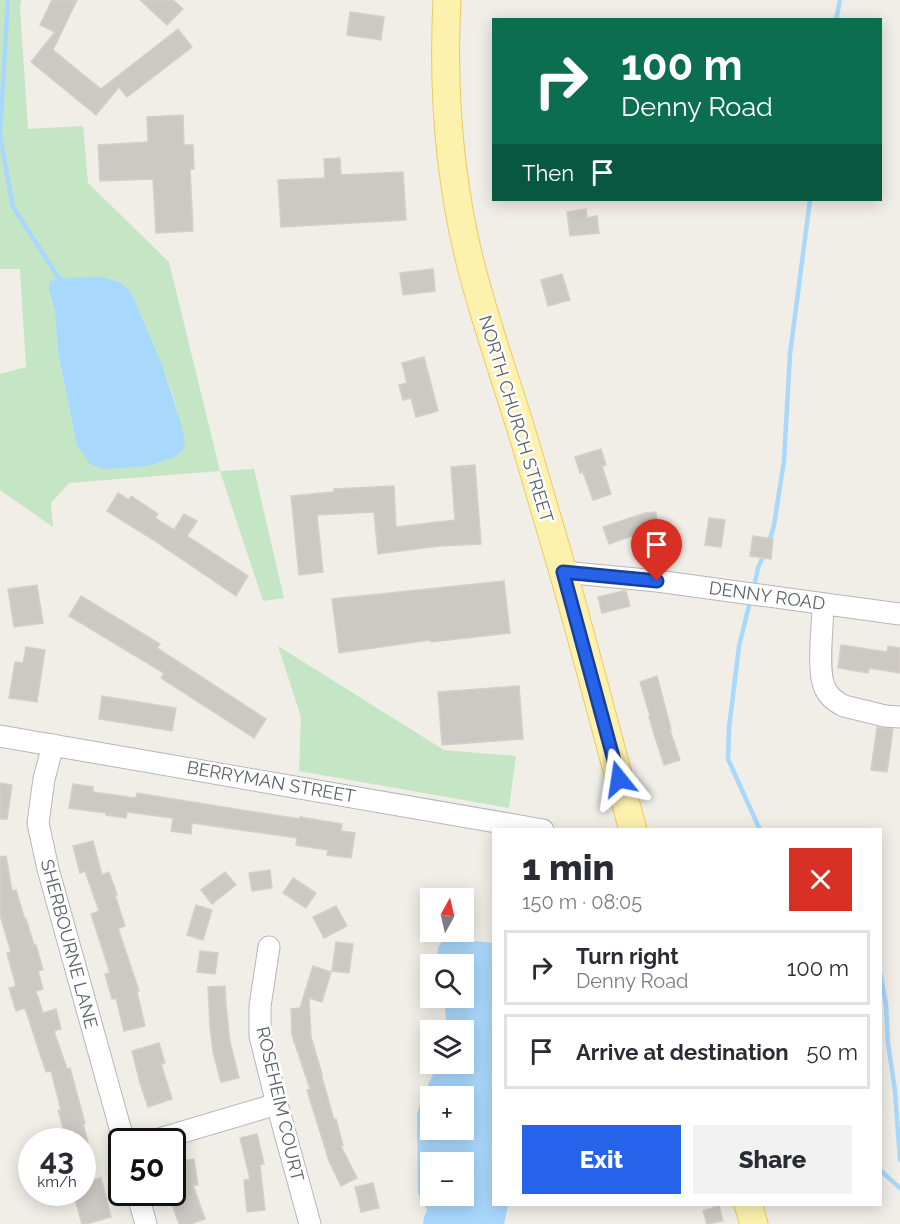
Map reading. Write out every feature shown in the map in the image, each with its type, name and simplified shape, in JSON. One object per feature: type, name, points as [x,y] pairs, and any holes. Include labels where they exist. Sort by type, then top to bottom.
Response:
[{"type":"main road","name":"NORTH CHURCH STREET","points":[[447,0],[448,136],[459,211],[477,289],[563,572],[632,828]]},
{"type":"main road","points":[[749,1206],[754,1224]]},
{"type":"street","name":"DENNY ROAD","points":[[563,572],[657,581],[900,614]]},
{"type":"street","points":[[824,604],[822,670],[824,687],[827,692],[844,706],[885,716],[900,717]]},
{"type":"street","name":"BERRYMAN STREET","points":[[0,736],[531,828]]},
{"type":"street","name":"SHERBOURNE LANE","points":[[53,745],[44,778],[38,823],[48,869],[120,1128]]},
{"type":"street","name":"ROSEHEIM COURT","points":[[269,947],[260,1006],[261,1036],[310,1224]]},
{"type":"street","points":[[186,1131],[277,1104]]},
{"type":"street","points":[[141,1206],[146,1224]]},
{"type":"green space","points":[[0,0],[21,0],[28,129],[83,126],[88,183],[169,262],[220,471],[69,483],[51,503],[53,527],[0,490],[0,374],[26,367],[20,269],[0,269]],"holes":[[[49,290],[131,292],[169,385],[184,442],[77,444],[58,353],[55,313]]]},
{"type":"green space","points":[[254,469],[284,598],[263,601],[220,471]]},
{"type":"green space","points":[[278,646],[444,750],[516,756],[509,808],[299,771],[301,717]]},
{"type":"water","points":[[102,277],[119,282],[131,292],[162,364],[181,423],[185,442],[183,450],[175,457],[147,466],[105,469],[90,464],[77,445],[58,353],[55,313],[49,282],[59,278]]},
{"type":"water","points":[[442,942],[492,943],[492,1206],[508,1206],[504,1224],[423,1224],[427,1210],[425,1206],[474,1206],[474,1152],[420,1152],[420,1197],[418,1193],[417,1113],[420,1105],[420,1140],[474,1140],[474,1086],[427,1086],[433,1074],[474,1074],[474,1020],[446,1020],[445,1008],[474,1008],[474,954],[438,954]]},
{"type":"building","points":[[52,0],[77,0],[53,50],[101,89],[178,29],[192,47],[127,97],[119,87],[96,115],[31,62],[55,32],[40,25]]},
{"type":"building","points":[[140,0],[173,0],[183,9],[167,25]]},
{"type":"building","points":[[350,12],[384,17],[381,40],[347,35]]},
{"type":"building","points":[[183,115],[184,145],[193,145],[194,169],[190,169],[193,231],[156,233],[153,179],[100,181],[98,145],[148,142],[147,117]]},
{"type":"building","points":[[340,158],[341,175],[403,172],[406,220],[281,227],[278,180],[325,178],[324,159]]},
{"type":"building","points":[[586,209],[587,218],[597,216],[599,233],[570,236],[567,212]]},
{"type":"building","points":[[433,269],[435,291],[403,295],[400,273]]},
{"type":"building","points":[[562,274],[570,300],[548,306],[541,280]]},
{"type":"building","points":[[424,357],[438,411],[416,417],[411,398],[403,400],[399,385],[407,383],[402,363]]},
{"type":"building","points":[[601,449],[606,465],[602,466],[611,494],[593,500],[575,457]]},
{"type":"building","points":[[475,465],[481,544],[439,546],[378,554],[374,512],[317,515],[323,572],[299,575],[291,496],[334,492],[334,489],[394,486],[396,527],[455,520],[451,467]]},
{"type":"building","points":[[118,493],[129,500],[131,496],[158,514],[155,518],[174,530],[184,514],[197,521],[187,536],[248,576],[236,596],[107,511]]},
{"type":"building","points":[[656,512],[658,530],[643,532],[609,544],[603,527],[645,513]]},
{"type":"building","points":[[709,518],[725,520],[721,547],[705,545]]},
{"type":"building","points":[[753,536],[773,539],[771,559],[750,556]]},
{"type":"building","points":[[504,581],[510,633],[431,642],[430,640],[339,653],[332,599]]},
{"type":"building","points":[[37,585],[43,623],[14,627],[8,589]]},
{"type":"building","points":[[626,591],[630,606],[602,613],[598,597]]},
{"type":"building","points":[[81,596],[160,644],[157,648],[266,719],[254,738],[161,678],[164,673],[69,616]]},
{"type":"building","points":[[841,645],[887,652],[888,646],[900,648],[900,673],[869,668],[868,673],[838,668]]},
{"type":"building","points":[[26,647],[45,650],[37,702],[9,698],[15,662],[23,663]]},
{"type":"building","points":[[657,676],[680,760],[664,765],[640,682]]},
{"type":"building","points":[[519,686],[523,739],[442,745],[438,692]]},
{"type":"building","points":[[102,696],[176,708],[172,731],[99,719]]},
{"type":"building","points":[[877,727],[893,729],[887,772],[871,770]]},
{"type":"building","points":[[0,783],[12,785],[7,819],[0,819]]},
{"type":"building","points":[[73,784],[93,787],[93,792],[136,798],[137,793],[342,824],[341,831],[355,833],[351,858],[327,855],[328,850],[296,845],[297,838],[192,823],[191,834],[171,831],[173,818],[127,812],[126,818],[69,808]]},
{"type":"building","points":[[93,841],[102,875],[109,872],[117,895],[115,895],[125,926],[118,928],[139,991],[137,992],[145,1026],[124,1031],[116,998],[112,999],[105,974],[110,973],[91,914],[99,911],[85,871],[80,873],[73,846]]},
{"type":"building","points":[[6,856],[12,891],[16,890],[43,970],[38,971],[43,989],[36,991],[43,1013],[56,1009],[61,1029],[54,1031],[67,1069],[70,1068],[85,1123],[84,1128],[63,1128],[51,1071],[46,1072],[25,1008],[16,1011],[9,988],[16,986],[7,953],[11,952],[0,915],[0,857]]},
{"type":"building","points":[[270,870],[272,888],[252,891],[249,873]]},
{"type":"building","points":[[225,872],[236,885],[212,904],[201,890]]},
{"type":"building","points":[[293,878],[316,893],[306,908],[283,893]]},
{"type":"building","points":[[196,905],[212,910],[203,940],[187,935]]},
{"type":"building","points":[[336,906],[347,926],[324,938],[313,917]]},
{"type":"building","points":[[336,942],[353,944],[349,973],[332,971]]},
{"type":"building","points":[[200,951],[218,953],[215,974],[197,972]]},
{"type":"building","points":[[313,966],[331,972],[322,1002],[309,998],[311,1037],[334,1120],[336,1119],[343,1145],[341,1146],[357,1178],[341,1186],[329,1161],[307,1090],[310,1089],[292,1035],[291,1009],[300,1008]]},
{"type":"building","points":[[225,986],[230,1042],[239,1078],[221,1082],[213,1052],[208,987]]},
{"type":"building","points":[[159,1043],[165,1063],[161,1064],[172,1099],[148,1107],[132,1051]]},
{"type":"building","points":[[257,1134],[264,1164],[260,1165],[265,1210],[247,1212],[244,1180],[250,1179],[240,1138]]},
{"type":"building","points":[[194,1159],[198,1185],[193,1185],[205,1219],[190,1224],[179,1224],[173,1206],[186,1206],[186,1160]]},
{"type":"building","points":[[101,1178],[111,1217],[82,1224],[77,1206],[96,1206],[96,1179]]},
{"type":"building","points":[[373,1183],[379,1208],[361,1212],[355,1187]]},
{"type":"building","points":[[719,1206],[723,1221],[707,1224],[703,1211]]},
{"type":"waterway","points":[[0,133],[8,0]]},
{"type":"waterway","points":[[836,18],[840,0]]},
{"type":"waterway","points":[[0,136],[13,207],[59,278]]},
{"type":"waterway","points":[[769,542],[774,525],[784,461],[790,354],[810,201]]},
{"type":"waterway","points":[[754,587],[758,568],[765,552]]},
{"type":"waterway","points":[[751,598],[739,646],[729,728],[728,759],[759,828]]},
{"type":"waterway","points":[[882,983],[895,1091],[900,1160]]},
{"type":"waterway","points":[[882,1172],[900,1188]]},
{"type":"route","points":[[619,779],[563,572],[657,581]]}]
